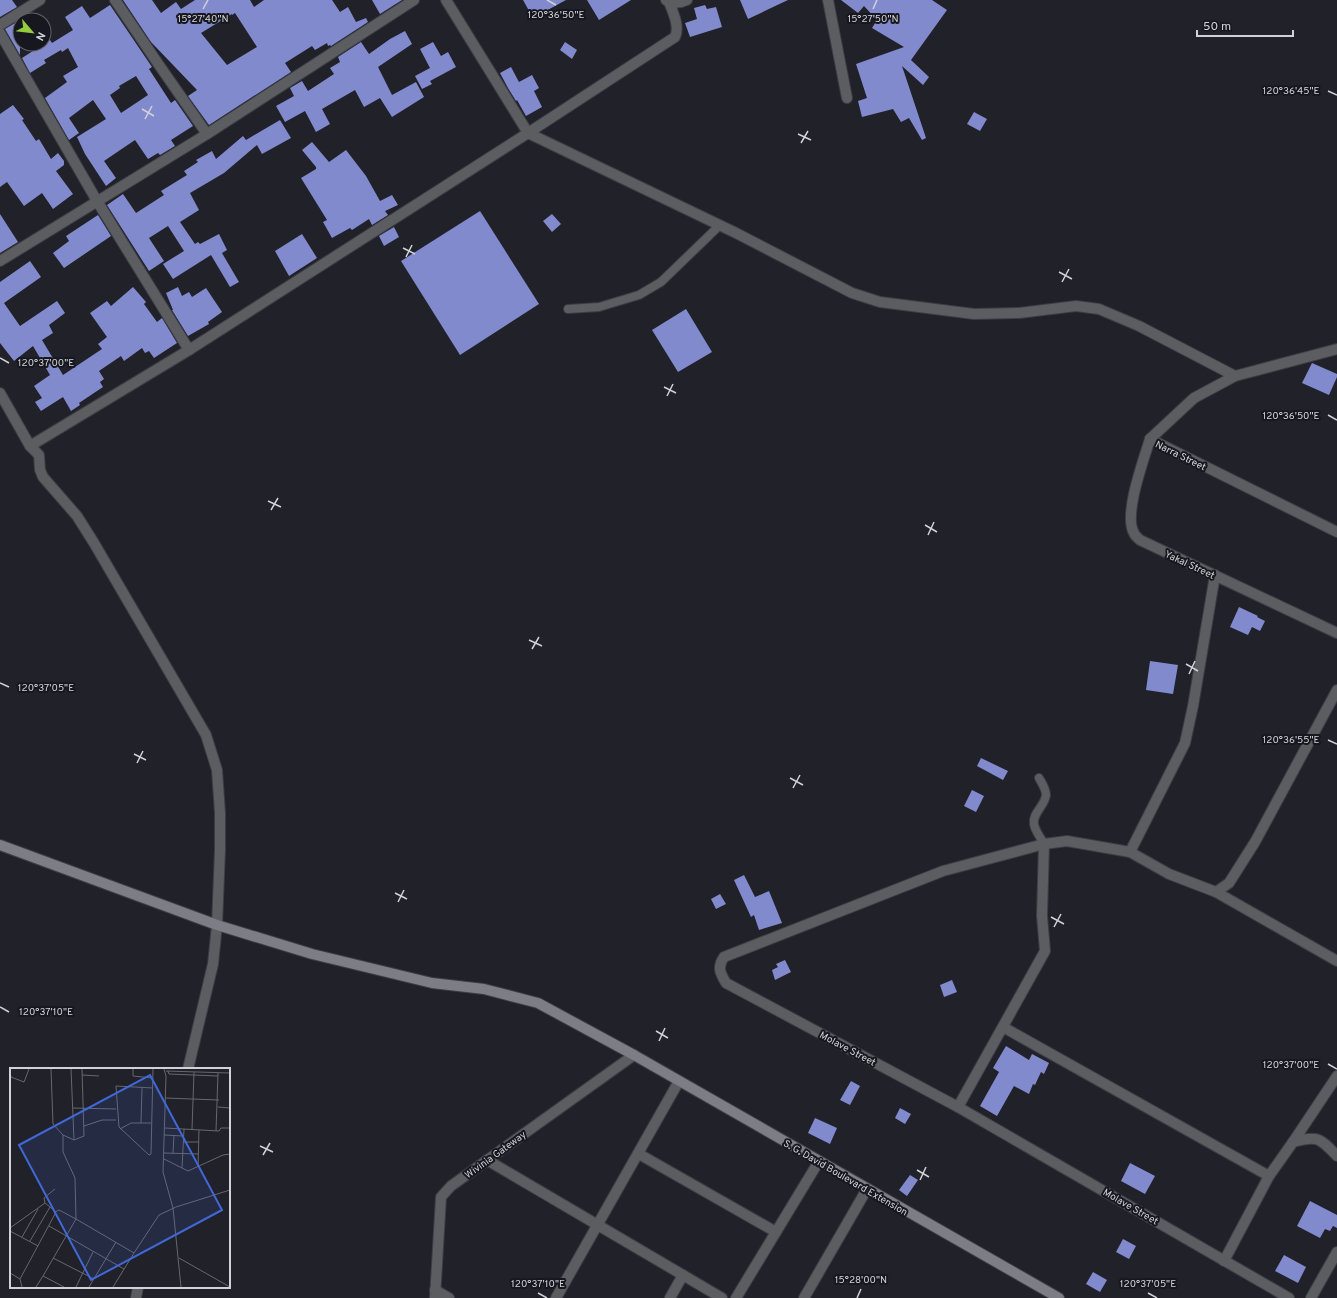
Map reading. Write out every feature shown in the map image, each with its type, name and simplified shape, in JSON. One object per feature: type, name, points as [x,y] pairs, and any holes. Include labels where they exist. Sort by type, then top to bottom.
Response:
[{"type":"street","points":[[0,25],[40,0]]},
{"type":"street","points":[[115,0],[207,134]]},
{"type":"street","points":[[0,261],[207,134],[414,0]]},
{"type":"street","points":[[446,0],[528,132],[720,225],[852,293],[880,302],[974,314],[1019,313],[1076,306],[1099,309],[1139,326],[1235,376]]},
{"type":"street","points":[[30,446],[189,350],[675,37],[677,33],[675,21],[667,1],[682,3],[687,0]]},
{"type":"street","points":[[828,0],[847,98]]},
{"type":"street","points":[[0,33],[97,201],[189,350]]},
{"type":"street","name":"Narra Street","points":[[1337,349],[1235,376],[1194,398],[1150,439],[1337,532]]},
{"type":"street","points":[[0,393],[30,446],[39,455],[40,470],[43,477],[77,516],[206,735],[217,770],[220,813],[217,925],[213,964],[188,1068]]},
{"type":"street","name":"Yakal Street","points":[[1150,439],[1131,504],[1131,523],[1133,532],[1140,540],[1337,633]]},
{"type":"street","points":[[1215,575],[1193,706],[1184,743],[1130,852],[1168,874],[1216,892],[1337,961]]},
{"type":"street","points":[[1216,892],[1229,883],[1255,842],[1337,690]]},
{"type":"street","name":"Molave Street","points":[[1130,852],[1067,841],[1044,844],[943,871],[724,957],[720,962],[720,974],[726,982],[958,1107],[1289,1298]]},
{"type":"street","points":[[958,1107],[1045,951],[1042,916],[1044,844]]},
{"type":"street","name":"S. G. David Boulevard Extension","points":[[0,845],[217,925],[312,954],[432,983],[484,989],[538,1003],[634,1055],[1059,1298]]},
{"type":"street","points":[[1003,1027],[1269,1176]]},
{"type":"street","name":"Wivinia Gateway","points":[[435,1294],[441,1197],[451,1186],[634,1055]]},
{"type":"street","points":[[1224,1261],[1269,1176],[1337,1076]]},
{"type":"street","points":[[556,1298],[679,1081]]},
{"type":"street","points":[[1293,1142],[1315,1138],[1323,1142],[1337,1156]]},
{"type":"street","points":[[639,1154],[776,1232]]},
{"type":"street","points":[[488,1160],[722,1298]]},
{"type":"street","points":[[736,1298],[819,1161]]},
{"type":"street","points":[[804,1298],[867,1188]]},
{"type":"street","points":[[1311,1298],[1337,1252]]},
{"type":"street","points":[[670,1298],[683,1275]]},
{"type":"street","points":[[136,1298],[138,1288]]},
{"type":"street","points":[[435,1294],[449,1298]]},
{"type":"lane","points":[[568,309],[599,307],[639,295],[661,282],[720,225]]},
{"type":"lane","points":[[1039,778],[1046,795],[1035,816],[1034,822],[1044,844]]},
{"type":"building","points":[[0,0],[12,0],[17,7],[0,17]]},
{"type":"building","points":[[123,0],[152,0],[161,13],[176,2],[181,9],[195,0],[250,0],[254,7],[264,0],[332,0],[340,12],[348,7],[356,22],[366,18],[368,22],[331,46],[328,46],[327,43],[315,50],[312,46],[285,63],[291,72],[209,125],[188,96],[197,90],[151,42]],"holes":[[[235,13],[257,47],[227,65],[201,33]]]},
{"type":"building","points":[[372,0],[402,0],[380,14]]},
{"type":"building","points":[[523,0],[566,0],[533,18]]},
{"type":"building","points":[[587,0],[631,0],[599,20]]},
{"type":"building","points":[[740,0],[788,0],[748,19]]},
{"type":"building","points":[[841,0],[932,0],[947,10],[911,60],[929,77],[923,85],[902,66],[926,138],[922,140],[909,118],[901,122],[893,109],[862,117],[858,101],[867,98],[856,64],[904,47],[872,28],[877,20],[864,6],[858,13]]},
{"type":"building","points":[[110,5],[152,67],[149,69],[171,103],[175,100],[193,126],[171,140],[175,146],[160,155],[158,153],[148,159],[135,140],[104,161],[116,178],[106,186],[85,154],[77,137],[106,119],[93,100],[69,118],[79,133],[69,140],[45,98],[67,82],[63,76],[78,67],[68,48],[62,52],[61,50],[44,60],[46,63],[30,73],[22,58],[31,52],[52,52],[52,43],[73,30],[65,17],[82,6],[90,18]],"holes":[[[136,76],[148,95],[121,113],[110,95],[120,88],[119,86]]]},
{"type":"building","points":[[705,5],[707,9],[716,7],[722,27],[690,37],[685,23],[697,19],[694,8]]},
{"type":"building","points":[[12,25],[12,41],[5,29]]},
{"type":"building","points":[[405,31],[412,44],[378,67],[392,95],[416,82],[424,97],[392,117],[380,98],[364,107],[355,90],[322,109],[330,124],[316,132],[305,111],[285,122],[276,106],[294,96],[290,88],[302,81],[308,91],[334,74],[330,68],[340,62],[338,57],[361,42],[369,54],[390,39]]},
{"type":"building","points":[[433,42],[441,56],[448,52],[456,67],[430,81],[432,84],[422,89],[415,76],[430,68],[420,49]]},
{"type":"building","points":[[565,42],[577,50],[572,59],[560,50]]},
{"type":"building","points":[[511,67],[519,82],[532,75],[539,88],[534,91],[542,107],[526,116],[500,73]]},
{"type":"building","points":[[13,105],[24,119],[22,120],[36,141],[39,139],[51,159],[58,153],[64,161],[64,165],[56,171],[73,194],[53,209],[42,193],[24,206],[7,182],[0,187],[0,114]]},
{"type":"building","points":[[974,112],[987,119],[980,131],[967,124]]},
{"type":"building","points":[[280,120],[291,138],[262,154],[257,145],[224,173],[190,193],[199,210],[180,222],[195,244],[198,242],[200,244],[219,234],[227,250],[222,253],[239,282],[230,287],[211,255],[173,279],[163,264],[184,251],[168,226],[149,238],[164,261],[149,271],[107,205],[123,194],[136,213],[164,195],[161,191],[187,175],[184,171],[198,162],[196,160],[212,151],[216,159],[243,136],[246,140]]},
{"type":"building","points":[[312,142],[329,162],[346,150],[366,176],[380,201],[392,195],[398,205],[385,211],[388,215],[372,225],[369,219],[352,230],[350,228],[332,238],[323,222],[327,220],[301,178],[316,169],[302,150]]},
{"type":"building","points":[[480,211],[539,304],[460,355],[401,261]]},
{"type":"building","points":[[0,214],[18,242],[0,253]]},
{"type":"building","points":[[552,214],[561,224],[552,232],[543,221]]},
{"type":"building","points":[[98,215],[111,236],[64,268],[53,253],[69,241],[66,236]]},
{"type":"building","points":[[394,227],[399,237],[384,246],[379,236]]},
{"type":"building","points":[[302,234],[317,258],[289,276],[275,251]]},
{"type":"building","points":[[30,261],[41,277],[4,303],[20,326],[57,301],[65,313],[49,325],[53,333],[42,340],[63,375],[102,349],[98,344],[107,337],[90,313],[107,301],[111,306],[133,287],[146,302],[144,304],[157,322],[162,318],[177,343],[154,358],[149,351],[145,353],[142,348],[124,361],[121,356],[99,371],[104,379],[100,382],[103,387],[79,403],[80,405],[71,411],[63,397],[41,411],[35,402],[42,398],[34,386],[50,375],[33,346],[14,361],[0,343],[0,282]]},
{"type":"building","points":[[178,287],[182,296],[189,292],[192,297],[206,288],[222,312],[208,322],[209,324],[188,336],[172,310],[166,293]]},
{"type":"building","points":[[686,309],[712,352],[678,372],[652,330]]},
{"type":"building","points":[[1312,363],[1337,374],[1329,395],[1302,383]]},
{"type":"building","points":[[1239,607],[1265,621],[1260,631],[1252,627],[1248,635],[1230,627]]},
{"type":"building","points":[[1150,661],[1178,665],[1173,694],[1146,690]]},
{"type":"building","points":[[981,758],[1008,771],[1003,780],[977,766]]},
{"type":"building","points":[[972,790],[984,796],[976,812],[964,806]]},
{"type":"building","points":[[744,875],[755,897],[769,891],[782,923],[759,930],[754,915],[751,917],[734,880]]},
{"type":"building","points":[[720,894],[726,904],[716,909],[711,899]]},
{"type":"building","points":[[785,960],[791,972],[775,980],[772,970],[778,967],[776,964]]},
{"type":"building","points":[[952,980],[957,992],[944,997],[940,985]]},
{"type":"building","points":[[1006,1046],[1029,1060],[1032,1054],[1049,1063],[1044,1074],[1041,1072],[1035,1085],[1033,1084],[1029,1094],[1014,1086],[997,1116],[980,1106],[999,1072],[993,1068]]},
{"type":"building","points":[[851,1081],[860,1086],[850,1105],[840,1100]]},
{"type":"building","points":[[900,1108],[911,1114],[905,1124],[895,1118]]},
{"type":"building","points":[[815,1118],[837,1128],[830,1144],[808,1133]]},
{"type":"building","points":[[1130,1163],[1155,1176],[1145,1194],[1121,1181]]},
{"type":"building","points":[[910,1175],[918,1180],[907,1196],[899,1190]]},
{"type":"building","points":[[1310,1201],[1337,1215],[1337,1228],[1333,1226],[1330,1231],[1325,1229],[1320,1238],[1297,1226]]},
{"type":"building","points":[[1123,1239],[1136,1246],[1129,1259],[1116,1252]]},
{"type":"building","points":[[1284,1255],[1306,1267],[1298,1283],[1275,1271]]},
{"type":"building","points":[[1093,1272],[1107,1280],[1100,1292],[1086,1284]]}]
